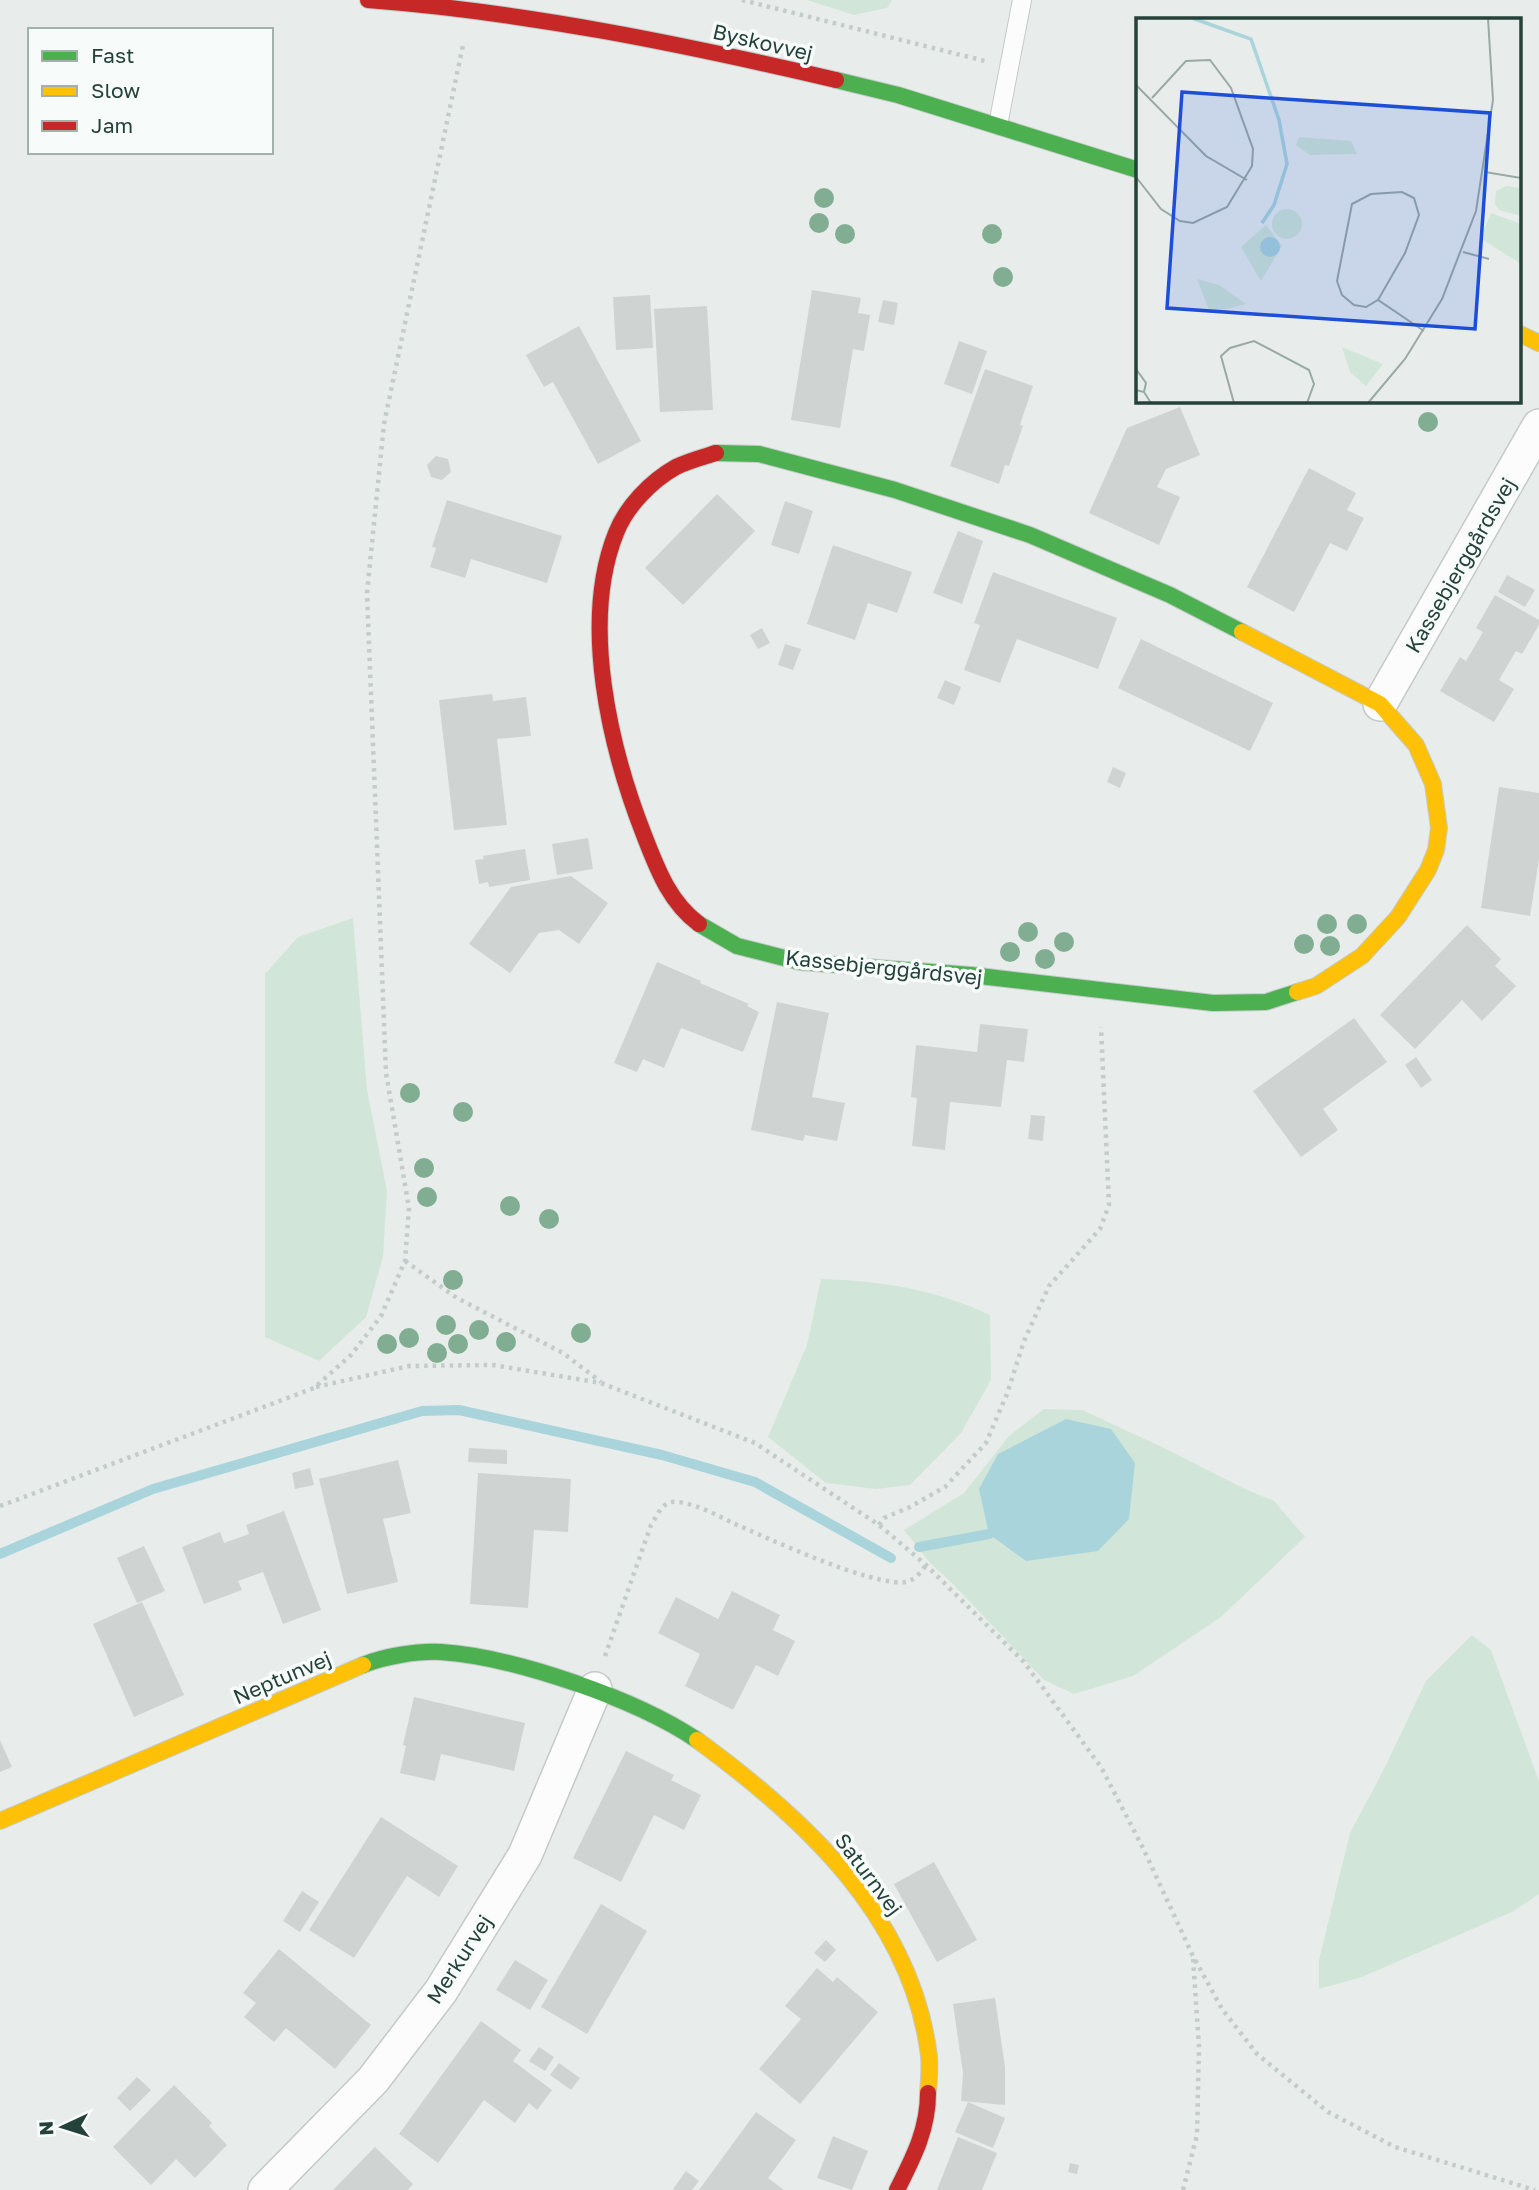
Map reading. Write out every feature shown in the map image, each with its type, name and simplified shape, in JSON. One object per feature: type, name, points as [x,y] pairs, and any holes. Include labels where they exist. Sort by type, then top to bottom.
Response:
[{"type":"street","name":"Byskovvej","points":[[368,0],[420,2],[702,49],[898,95],[1136,169]]},
{"type":"street","points":[[1522,335],[1539,343]]},
{"type":"street","name":"Kassebjerggårdsvej","points":[[1380,704],[1539,426]]},
{"type":"street","name":"Kassebjerggårdsvej","points":[[716,453],[760,454],[895,490],[1030,535],[1170,595],[1380,704],[1416,745],[1433,785],[1439,828],[1436,850],[1428,870],[1398,917],[1362,956],[1316,986],[1266,1002],[1213,1003],[971,975],[800,962],[737,946],[711,932],[687,915],[662,880],[632,804],[606,707],[600,639],[603,582],[616,532],[639,496],[676,467],[716,453]]},
{"type":"street","name":"Neptunvej","points":[[0,1821],[369,1663],[426,1652],[493,1659],[595,1689]]},
{"type":"street","name":"Merkurvej","points":[[265,2190],[373,2080],[441,1991],[524,1855],[595,1689]]},
{"type":"street","name":"Saturnvej","points":[[595,1689],[683,1731],[747,1775],[796,1817],[845,1871],[890,1937],[908,1973],[921,2013],[928,2048],[929,2081],[928,2112],[920,2143],[897,2190]]},
{"type":"lane","points":[[998,125],[1022,0]]},
{"type":"path","points":[[741,0],[1009,67]]},
{"type":"path","points":[[314,1388],[351,1355],[381,1316],[405,1261],[409,1208],[386,1073],[368,593],[384,424],[470,12]]},
{"type":"path","points":[[880,1525],[884,1518],[945,1487],[986,1443],[1007,1394],[1024,1341],[1049,1286],[1100,1229],[1109,1205],[1099,990]]},
{"type":"path","points":[[405,1261],[457,1298],[563,1353],[601,1383]]},
{"type":"path","points":[[0,1506],[314,1388],[409,1366],[493,1364],[601,1383],[755,1443],[880,1525],[926,1565],[1024,1662],[1101,1768],[1143,1848],[1192,1954],[1222,2009],[1257,2054],[1328,2112],[1395,2147],[1535,2190]]},
{"type":"path","points":[[595,1689],[652,1525],[662,1506],[671,1502],[707,1512],[775,1542],[881,1581],[907,1581],[917,1576],[926,1565]]},
{"type":"path","points":[[1183,2190],[1197,2135],[1199,2047],[1192,1954]]},
{"type":"green space","points":[[807,0],[892,0],[887,8],[854,15]]},
{"type":"green space","points":[[353,918],[367,1090],[387,1191],[383,1257],[366,1317],[319,1361],[265,1337],[265,974],[298,937]]},
{"type":"green space","points":[[821,1279],[907,1288],[949,1299],[990,1315],[991,1380],[961,1433],[910,1485],[876,1489],[826,1483],[768,1437],[807,1345]]},
{"type":"green space","points":[[1044,1409],[1082,1410],[1274,1501],[1305,1537],[1221,1617],[1133,1676],[1074,1694],[1044,1680],[930,1563],[904,1530],[964,1493],[1009,1436]]},
{"type":"green space","points":[[1472,1635],[1491,1650],[1539,1781],[1539,1894],[1514,1911],[1362,1977],[1319,1989],[1319,1960],[1350,1833],[1426,1681]]},
{"type":"water","points":[[1066,1419],[1111,1429],[1135,1463],[1129,1519],[1098,1551],[1026,1561],[989,1534],[979,1489],[998,1454]]},
{"type":"building","points":[[812,290],[861,298],[858,313],[870,315],[864,351],[853,349],[840,428],[791,420]]},
{"type":"building","points":[[650,295],[653,348],[616,350],[613,297]]},
{"type":"building","points":[[883,300],[898,303],[894,325],[878,322]]},
{"type":"building","points":[[707,306],[713,410],[660,412],[654,309]]},
{"type":"building","points":[[579,326],[641,441],[598,464],[553,382],[544,387],[526,355]]},
{"type":"building","points":[[959,341],[987,351],[972,394],[944,384]]},
{"type":"building","points":[[985,369],[1033,386],[1020,425],[1023,426],[1009,466],[1005,465],[999,484],[950,466]]},
{"type":"building","points":[[1180,407],[1200,455],[1166,469],[1157,487],[1180,497],[1159,545],[1089,513],[1127,428]]},
{"type":"building","points":[[436,456],[448,459],[451,472],[442,480],[431,477],[427,465]]},
{"type":"building","points":[[1309,468],[1356,493],[1347,510],[1364,518],[1347,551],[1330,543],[1294,612],[1247,587]]},
{"type":"building","points":[[717,494],[755,531],[683,605],[645,568]]},
{"type":"building","points":[[447,500],[562,536],[547,583],[471,559],[465,578],[430,567],[436,548],[432,547]]},
{"type":"building","points":[[785,501],[813,511],[799,554],[771,545]]},
{"type":"building","points":[[958,531],[983,541],[962,604],[933,593]]},
{"type":"building","points":[[833,545],[912,572],[897,613],[868,603],[855,640],[807,624]]},
{"type":"building","points":[[993,572],[1117,618],[1098,669],[1017,639],[1000,683],[964,670],[980,625],[974,623]]},
{"type":"building","points":[[1507,575],[1535,590],[1525,607],[1498,592]]},
{"type":"building","points":[[1495,595],[1539,620],[1539,625],[1522,654],[1516,651],[1499,680],[1514,689],[1494,722],[1440,691],[1460,657],[1466,661],[1483,632],[1476,628]]},
{"type":"building","points":[[762,628],[770,643],[758,649],[750,635]]},
{"type":"building","points":[[1141,639],[1273,703],[1250,751],[1118,688]]},
{"type":"building","points":[[785,644],[801,649],[793,670],[778,665]]},
{"type":"building","points":[[945,680],[961,687],[954,705],[937,698]]},
{"type":"building","points":[[492,694],[493,701],[526,697],[531,736],[497,739],[507,825],[454,830],[439,700]]},
{"type":"building","points":[[1113,767],[1126,773],[1120,788],[1107,782]]},
{"type":"building","points":[[1499,787],[1539,793],[1539,859],[1530,916],[1481,908]]},
{"type":"building","points":[[588,838],[593,869],[557,875],[552,844]]},
{"type":"building","points":[[525,849],[530,880],[489,887],[488,882],[479,884],[475,860],[484,859],[483,856]]},
{"type":"building","points":[[571,876],[608,903],[579,944],[559,930],[539,933],[510,973],[469,944],[511,887]]},
{"type":"building","points":[[1467,925],[1501,959],[1495,966],[1516,986],[1482,1021],[1462,1000],[1415,1049],[1380,1015]]},
{"type":"building","points":[[657,962],[749,1004],[747,1006],[759,1012],[743,1052],[681,1028],[664,1068],[643,1059],[637,1072],[614,1063]]},
{"type":"building","points":[[777,1002],[829,1013],[812,1097],[845,1103],[837,1141],[805,1135],[803,1141],[751,1130]]},
{"type":"building","points":[[1354,1018],[1387,1062],[1323,1109],[1338,1130],[1301,1157],[1253,1091]]},
{"type":"building","points":[[980,1024],[1028,1029],[1024,1062],[1007,1060],[1001,1107],[950,1102],[945,1150],[912,1146],[917,1098],[911,1097],[916,1045],[977,1052]]},
{"type":"building","points":[[1416,1057],[1432,1080],[1421,1088],[1405,1065]]},
{"type":"building","points":[[1031,1115],[1045,1116],[1043,1141],[1028,1139]]},
{"type":"building","points":[[469,1448],[507,1450],[507,1464],[468,1462]]},
{"type":"building","points":[[398,1460],[411,1513],[383,1519],[398,1582],[347,1594],[319,1479]]},
{"type":"building","points":[[310,1468],[314,1485],[295,1489],[292,1473]]},
{"type":"building","points":[[478,1473],[571,1479],[568,1532],[534,1530],[528,1608],[470,1604]]},
{"type":"building","points":[[284,1511],[321,1610],[283,1624],[263,1572],[238,1581],[242,1590],[204,1604],[182,1547],[220,1532],[224,1543],[249,1534],[246,1525]]},
{"type":"building","points":[[144,1546],[165,1591],[137,1603],[117,1558]]},
{"type":"building","points":[[732,1591],[780,1615],[773,1630],[795,1641],[778,1676],[756,1665],[733,1710],[685,1686],[700,1654],[658,1633],[676,1597],[718,1619]]},
{"type":"building","points":[[142,1602],[184,1695],[134,1717],[93,1624]]},
{"type":"building","points":[[414,1697],[525,1723],[514,1771],[441,1754],[435,1781],[400,1773],[406,1746],[403,1745]]},
{"type":"building","points":[[0,1740],[12,1767],[0,1772]]},
{"type":"building","points":[[626,1751],[674,1775],[671,1780],[701,1795],[684,1830],[654,1815],[621,1882],[573,1858]]},
{"type":"building","points":[[381,1817],[458,1866],[439,1897],[407,1876],[354,1958],[309,1930]]},
{"type":"building","points":[[934,1862],[977,1940],[937,1962],[894,1884]]},
{"type":"building","points":[[302,1891],[319,1902],[300,1932],[283,1921]]},
{"type":"building","points":[[601,1904],[647,1931],[587,2034],[541,2007]]},
{"type":"building","points":[[826,1940],[836,1950],[825,1962],[814,1953]]},
{"type":"building","points":[[279,1949],[371,2025],[335,2069],[286,2028],[274,2042],[244,2017],[256,2003],[243,1993]]},
{"type":"building","points":[[515,1960],[548,1980],[530,2010],[496,1990]]},
{"type":"building","points":[[817,1968],[833,1982],[837,1977],[878,2012],[800,2104],[759,2069],[801,2019],[785,2006]]},
{"type":"building","points":[[995,1998],[1005,2067],[1005,2105],[961,2101],[963,2073],[953,2004]]},
{"type":"building","points":[[481,2021],[521,2050],[513,2061],[552,2090],[537,2110],[529,2103],[515,2123],[484,2100],[438,2163],[399,2134]]},
{"type":"building","points":[[539,2047],[554,2057],[545,2071],[529,2061]]},
{"type":"building","points":[[559,2063],[580,2078],[571,2090],[550,2075]]},
{"type":"building","points":[[137,2077],[151,2090],[130,2111],[117,2098]]},
{"type":"building","points":[[174,2085],[212,2123],[209,2126],[227,2145],[195,2178],[176,2159],[151,2185],[113,2147]]},
{"type":"building","points":[[968,2102],[1005,2118],[993,2148],[955,2132]]},
{"type":"building","points":[[756,2112],[796,2140],[768,2178],[784,2190],[699,2190]]},
{"type":"building","points":[[833,2136],[868,2151],[852,2190],[817,2178]]},
{"type":"building","points":[[958,2137],[997,2153],[982,2190],[937,2190]]},
{"type":"building","points":[[375,2147],[413,2184],[408,2190],[333,2190]]},
{"type":"building","points":[[1070,2163],[1079,2165],[1077,2174],[1068,2172]]},
{"type":"building","points":[[686,2171],[699,2181],[692,2190],[673,2189]]},
{"type":"waterway","points":[[0,1554],[153,1489],[422,1411],[459,1410],[662,1455],[755,1482],[891,1558]]},
{"type":"waterway","points":[[919,1547],[989,1534]]},
{"type":"traffic: fast","points":[[836,80],[898,95],[1136,169]]},
{"type":"traffic: fast","points":[[716,453],[759,454],[895,490],[1030,535],[1170,595],[1242,632]]},
{"type":"traffic: fast","points":[[699,924],[737,946],[800,962],[971,975],[1213,1003],[1266,1002],[1297,992]]},
{"type":"traffic: fast","points":[[363,1665],[412,1653],[432,1652],[504,1662],[609,1695],[697,1740]]},
{"type":"traffic: slow","points":[[1522,335],[1539,343]]},
{"type":"traffic: slow","points":[[1242,632],[1380,704],[1416,745],[1433,784],[1439,828],[1436,850],[1428,870],[1398,917],[1362,956],[1316,986],[1297,992]]},
{"type":"traffic: slow","points":[[0,1821],[363,1665]]},
{"type":"traffic: slow","points":[[697,1740],[737,1770],[813,1838],[847,1875],[876,1915],[901,1959],[919,2006],[929,2056],[928,2093]]},
{"type":"traffic: jam","points":[[368,0],[486,12],[604,31],[836,80]]},
{"type":"traffic: jam","points":[[699,924],[680,905],[665,884],[620,764],[604,685],[600,606],[605,568],[616,533],[633,504],[649,487],[676,467],[716,453]]},
{"type":"traffic: jam","points":[[897,2190],[922,2132],[928,2093]]}]
